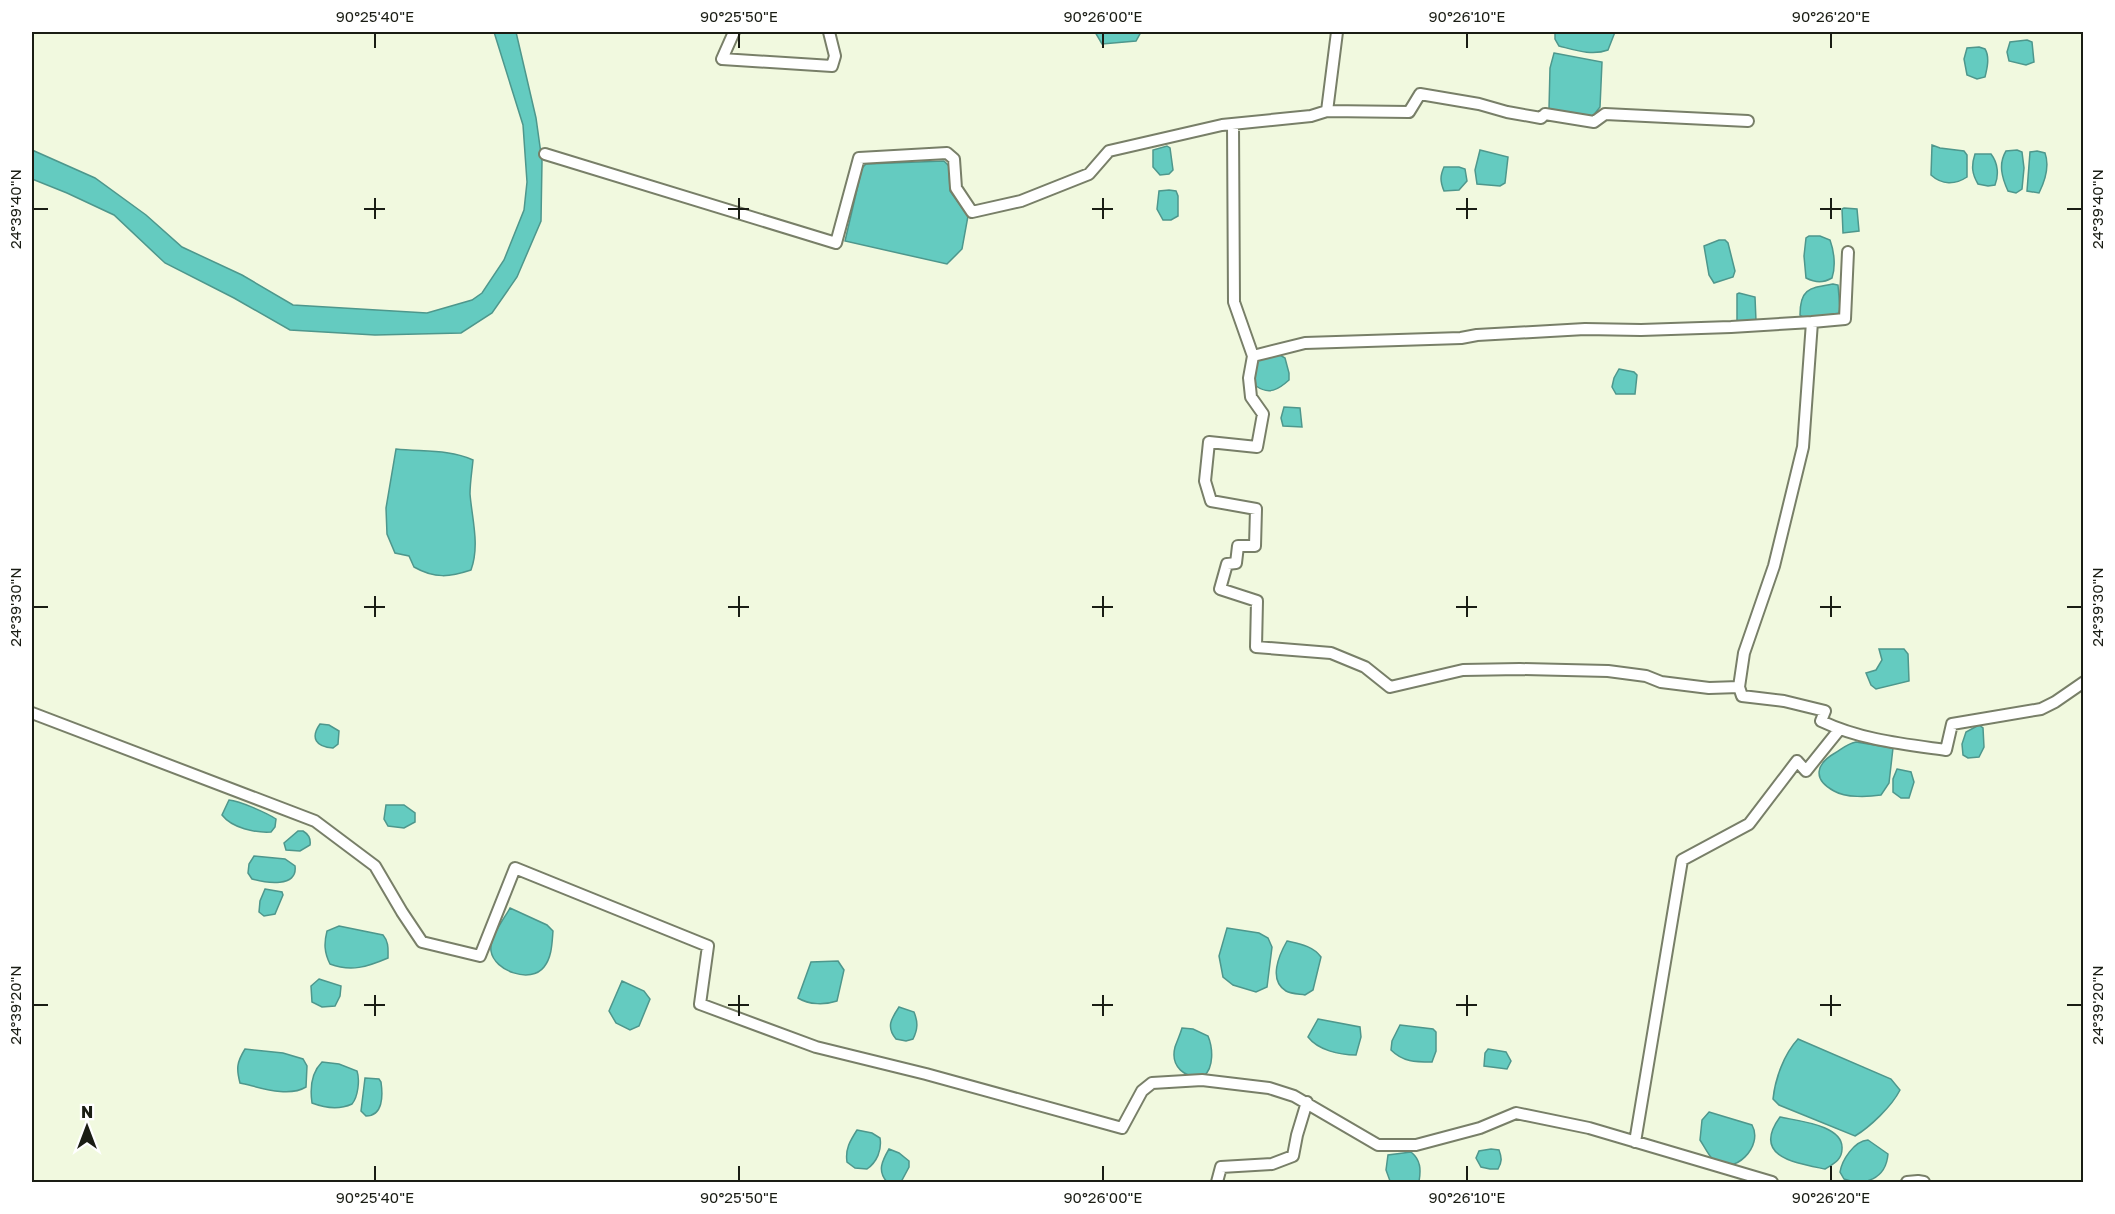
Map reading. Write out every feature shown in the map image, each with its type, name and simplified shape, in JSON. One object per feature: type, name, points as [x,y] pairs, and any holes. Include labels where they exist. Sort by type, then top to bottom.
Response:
[{"type":"street","points":[[734,32],[722,59],[832,66],[836,56],[829,32]]},
{"type":"street","points":[[1327,111],[1337,32]]},
{"type":"street","points":[[546,154],[836,243],[860,158],[947,153],[954,159],[956,188],[972,212],[1021,201],[1089,174],[1109,151],[1233,124],[1311,116],[1327,111],[1409,112],[1420,94],[1541,118],[1545,114],[1594,122],[1605,114],[1748,121]]},
{"type":"street","points":[[1233,124],[1234,302],[1254,356],[1250,378],[1251,397],[1263,414],[1257,447],[1209,442],[1205,481],[1211,501],[1256,508],[1255,546],[1238,546],[1236,563],[1227,564],[1220,589],[1257,601],[1256,647],[1331,653],[1365,667],[1389,687],[1463,670],[1520,669],[1608,671],[1646,676],[1660,682],[1709,688],[1739,687]]},
{"type":"street","points":[[1254,356],[1305,343],[1461,338],[1477,335],[1585,329],[1641,330],[1845,319],[1848,252]]},
{"type":"street","points":[[1812,322],[1803,447],[1774,566],[1744,653],[1739,687],[1742,696],[1784,701],[1825,711],[1821,721],[1839,730],[1875,740],[1946,750],[1952,724],[2041,709],[2084,682]]},
{"type":"street","points":[[32,713],[315,821],[375,866],[422,942],[480,956],[515,868],[708,946],[700,1004],[816,1047],[926,1074],[1122,1128],[1142,1090],[1152,1083],[1202,1080],[1269,1088],[1294,1096],[1378,1145],[1416,1145],[1480,1128],[1516,1113],[1590,1128],[1772,1182]]},
{"type":"street","points":[[1635,1142],[1682,860],[1749,824],[1797,761],[1806,771],[1839,730]]},
{"type":"street","points":[[1217,1182],[1221,1167],[1272,1164],[1293,1156],[1307,1102]]},
{"type":"street","points":[[1906,1182],[1924,1182]]},
{"type":"water","points":[[494,32],[516,32],[536,118],[542,161],[541,221],[517,277],[492,313],[461,333],[375,335],[290,330],[165,263],[114,215],[32,179],[32,150],[95,178],[146,215],[182,247],[242,275],[293,305],[427,313],[472,300],[482,293],[504,260],[524,210],[527,182],[523,125]]},
{"type":"water","points":[[1095,32],[1141,32],[1136,41],[1102,44]]},
{"type":"water","points":[[1555,32],[1615,32],[1608,50],[1584,52],[1559,46],[1555,39]]},
{"type":"water","points":[[2027,40],[2032,42],[2034,62],[2026,65],[2009,61],[2007,52],[2010,42]]},
{"type":"water","points":[[1967,48],[1985,49],[1988,63],[1985,77],[1977,79],[1967,75],[1964,59]]},
{"type":"water","points":[[1554,53],[1602,62],[1600,107],[1593,116],[1549,109],[1550,68]]},
{"type":"water","points":[[1932,145],[1964,151],[1967,155],[1967,177],[1949,183],[1940,181],[1931,175]]},
{"type":"water","points":[[1167,146],[1170,148],[1173,170],[1169,174],[1160,175],[1153,167],[1153,150]]},
{"type":"water","points":[[1480,150],[1508,157],[1505,183],[1500,186],[1477,184],[1475,170]]},
{"type":"water","points":[[2006,151],[2022,152],[2024,168],[2022,189],[2016,193],[2008,191],[2002,166]]},
{"type":"water","points":[[2030,152],[2045,153],[2047,163],[2045,179],[2039,193],[2027,191]]},
{"type":"water","points":[[1975,154],[1991,154],[1997,169],[1995,185],[1978,184],[1973,170]]},
{"type":"water","points":[[944,161],[949,166],[950,191],[968,216],[962,249],[947,264],[845,241],[862,168],[866,164]]},
{"type":"water","points":[[1444,167],[1465,169],[1467,181],[1459,190],[1444,191],[1441,179]]},
{"type":"water","points":[[1159,191],[1176,191],[1178,196],[1178,216],[1171,220],[1163,220],[1157,209]]},
{"type":"water","points":[[1842,209],[1857,209],[1859,231],[1843,233]]},
{"type":"water","points":[[1820,236],[1830,240],[1834,269],[1832,278],[1826,281],[1819,282],[1806,278],[1804,256],[1806,238]]},
{"type":"water","points":[[1725,240],[1728,243],[1735,271],[1733,277],[1714,283],[1709,275],[1704,246]]},
{"type":"water","points":[[1838,285],[1839,313],[1806,319],[1800,315],[1804,294],[1812,288]]},
{"type":"water","points":[[1737,294],[1755,297],[1756,321],[1737,322]]},
{"type":"water","points":[[1280,355],[1285,358],[1289,380],[1277,389],[1269,391],[1256,386],[1254,369],[1257,361],[1264,356]]},
{"type":"water","points":[[1619,369],[1634,372],[1637,375],[1635,394],[1616,394],[1612,387]]},
{"type":"water","points":[[1284,407],[1300,408],[1302,427],[1283,426],[1281,418]]},
{"type":"water","points":[[396,449],[445,452],[473,460],[470,494],[475,551],[471,570],[449,575],[429,574],[414,567],[409,556],[395,553],[387,534],[386,508]]},
{"type":"water","points":[[1879,649],[1904,649],[1908,654],[1909,681],[1876,689],[1871,685],[1866,673],[1876,670],[1882,660]]},
{"type":"water","points":[[320,724],[329,725],[339,731],[338,744],[333,748],[322,746],[316,741],[315,734]]},
{"type":"water","points":[[1979,725],[1983,728],[1984,747],[1979,757],[1968,758],[1963,755],[1962,744],[1966,732]]},
{"type":"water","points":[[1856,742],[1893,748],[1889,783],[1881,795],[1845,795],[1834,791],[1822,782],[1819,772],[1824,762],[1845,746]]},
{"type":"water","points":[[1897,769],[1911,772],[1914,782],[1909,798],[1901,798],[1893,792],[1893,779]]},
{"type":"water","points":[[229,800],[276,819],[275,827],[271,832],[258,832],[244,829],[226,820],[222,815]]},
{"type":"water","points":[[386,805],[404,805],[415,813],[415,822],[404,828],[388,826],[384,819]]},
{"type":"water","points":[[298,831],[306,834],[310,839],[310,845],[300,851],[286,850],[284,843]]},
{"type":"water","points":[[254,856],[285,859],[295,866],[295,873],[292,878],[280,882],[252,879],[248,873],[249,864]]},
{"type":"water","points":[[265,889],[282,892],[283,895],[275,914],[264,916],[259,912],[260,901]]},
{"type":"water","points":[[510,908],[547,925],[553,931],[549,959],[538,972],[522,975],[514,973],[494,958],[491,951],[492,940]]},
{"type":"water","points":[[339,926],[383,935],[387,943],[388,958],[352,968],[330,964],[325,948],[327,931]]},
{"type":"water","points":[[1227,928],[1259,933],[1268,938],[1272,947],[1267,987],[1256,992],[1233,985],[1223,977],[1219,956]]},
{"type":"water","points":[[1287,941],[1310,948],[1321,957],[1313,990],[1305,995],[1286,991],[1277,981],[1278,960]]},
{"type":"water","points":[[838,961],[844,970],[837,1001],[817,1004],[798,998],[811,962]]},
{"type":"water","points":[[319,979],[341,986],[340,996],[335,1006],[322,1007],[312,1002],[311,986]]},
{"type":"water","points":[[622,981],[644,991],[650,999],[639,1026],[630,1030],[616,1023],[609,1011]]},
{"type":"water","points":[[899,1007],[914,1012],[917,1026],[913,1039],[906,1041],[896,1039],[891,1031],[892,1019]]},
{"type":"water","points":[[1318,1019],[1360,1027],[1361,1037],[1356,1055],[1329,1051],[1312,1042],[1308,1037]]},
{"type":"water","points":[[1400,1025],[1433,1029],[1436,1032],[1436,1051],[1432,1062],[1410,1060],[1400,1057],[1391,1050],[1392,1041]]},
{"type":"water","points":[[1182,1028],[1193,1029],[1208,1036],[1212,1057],[1210,1068],[1204,1076],[1191,1076],[1177,1066],[1174,1054]]},
{"type":"water","points":[[1798,1039],[1891,1079],[1900,1090],[1880,1116],[1855,1136],[1779,1105],[1773,1099],[1778,1075],[1784,1059]]},
{"type":"water","points":[[245,1049],[283,1053],[303,1059],[307,1066],[306,1087],[291,1092],[282,1092],[240,1083],[238,1065]]},
{"type":"water","points":[[1488,1049],[1506,1052],[1511,1061],[1507,1069],[1484,1066],[1485,1053]]},
{"type":"water","points":[[322,1062],[339,1064],[357,1071],[358,1088],[352,1104],[332,1108],[312,1103],[312,1081]]},
{"type":"water","points":[[365,1078],[379,1079],[382,1093],[379,1109],[376,1113],[366,1116],[361,1111]]},
{"type":"water","points":[[1709,1112],[1752,1125],[1755,1133],[1751,1150],[1738,1162],[1722,1165],[1708,1154],[1700,1140],[1702,1120]]},
{"type":"water","points":[[1780,1117],[1819,1126],[1836,1134],[1841,1141],[1842,1149],[1839,1159],[1825,1169],[1781,1156],[1774,1149],[1771,1141],[1772,1130]]},
{"type":"water","points":[[857,1130],[872,1133],[880,1138],[878,1155],[867,1169],[855,1168],[847,1162],[849,1145]]},
{"type":"water","points":[[1868,1140],[1888,1154],[1883,1170],[1873,1179],[1866,1181],[1844,1179],[1840,1172],[1846,1157],[1854,1147]]},
{"type":"water","points":[[889,1149],[909,1161],[909,1167],[901,1182],[887,1182],[882,1174],[883,1162]]},
{"type":"water","points":[[1499,1150],[1501,1155],[1498,1169],[1481,1167],[1476,1158],[1479,1151]]},
{"type":"water","points":[[1411,1152],[1417,1158],[1420,1166],[1419,1182],[1390,1181],[1386,1170],[1388,1155]]}]
